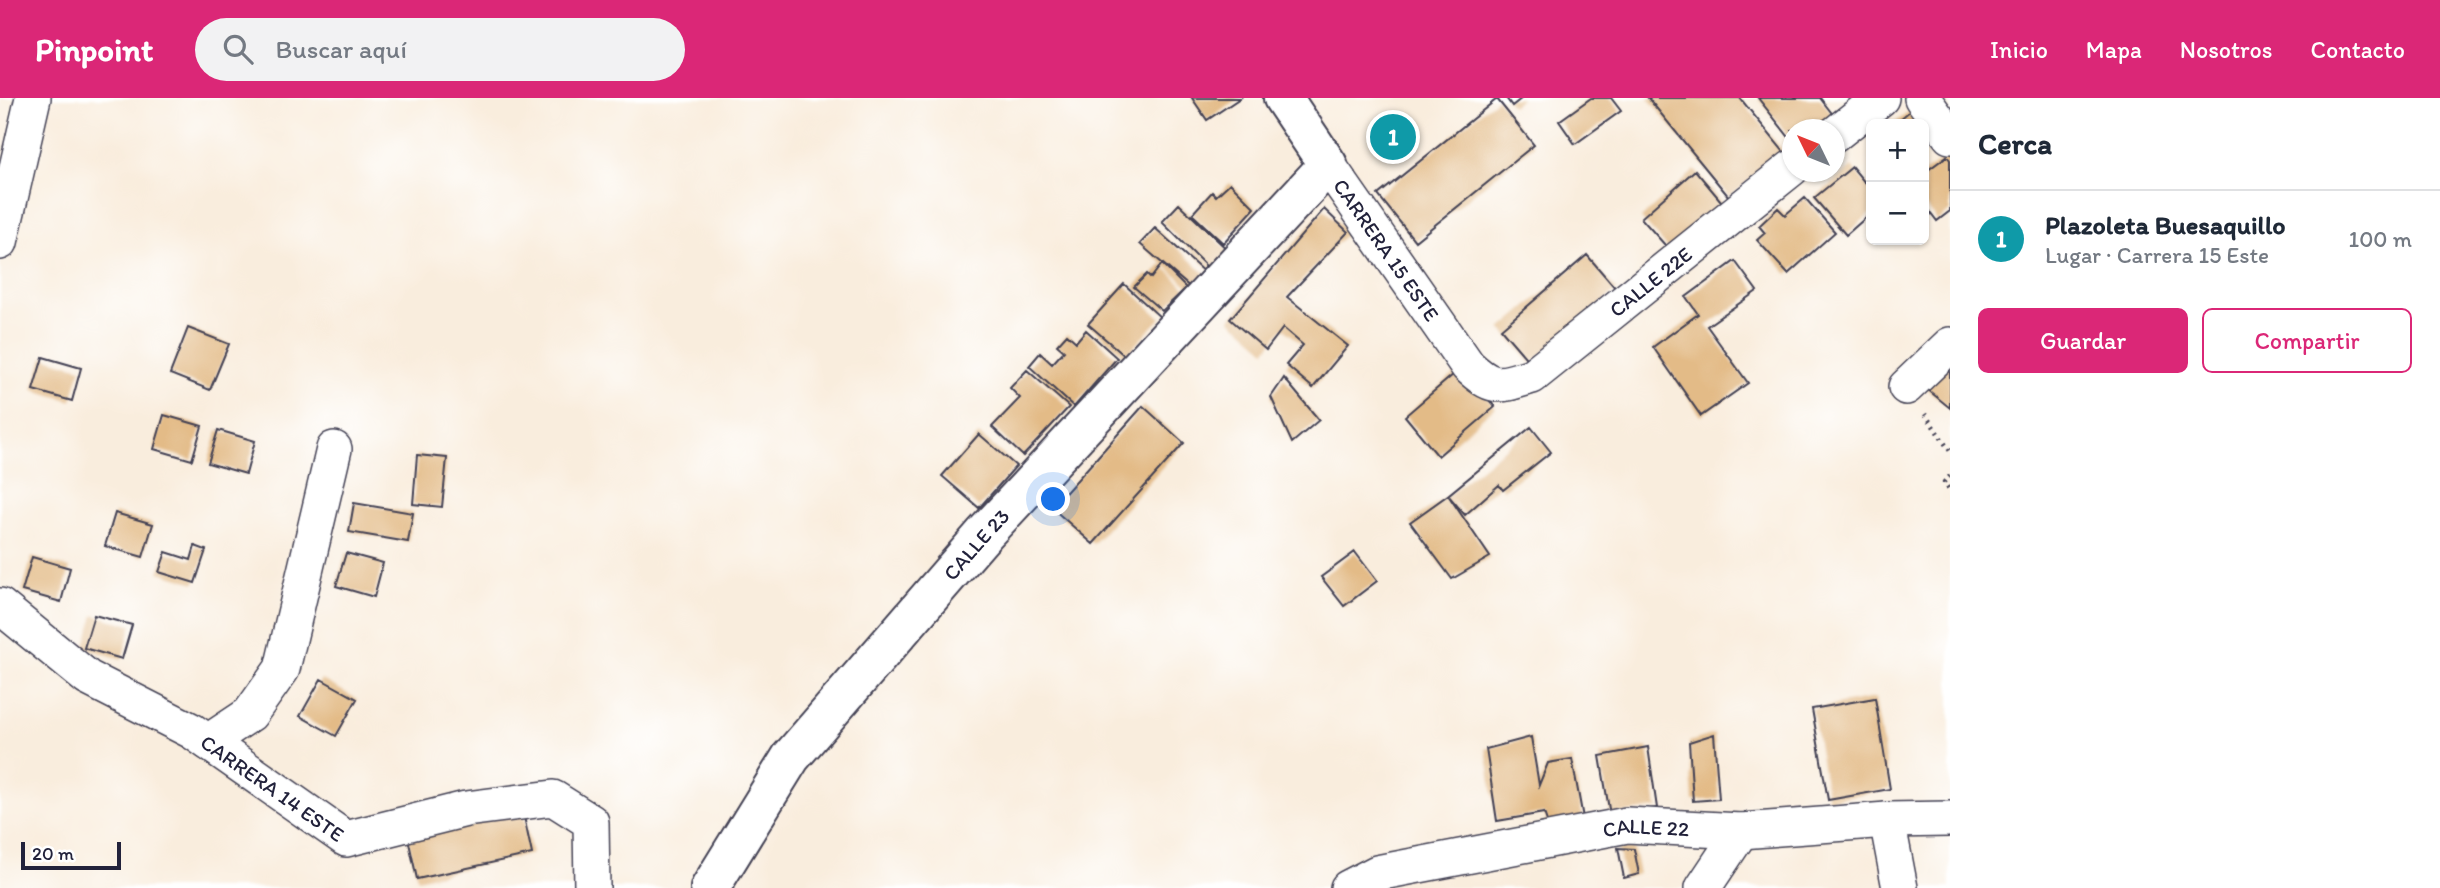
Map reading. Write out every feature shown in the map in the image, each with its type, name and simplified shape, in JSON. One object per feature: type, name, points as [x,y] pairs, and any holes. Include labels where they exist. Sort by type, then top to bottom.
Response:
[{"type":"street","points":[[0,242],[33,98]]},
{"type":"street","name":"CARRERA 15 ESTE","points":[[1283,98],[1468,366],[1485,381],[1504,385]]},
{"type":"street","points":[[1845,127],[1881,98]]},
{"type":"street","points":[[1922,98],[1950,136]]},
{"type":"street","name":"CALLE 23","points":[[710,888],[791,757],[985,533],[1328,164]]},
{"type":"street","name":"CALLE 22E","points":[[1504,385],[1532,376],[1782,178]]},
{"type":"street","points":[[1906,387],[1950,345]]},
{"type":"street","points":[[208,742],[250,714],[282,669],[334,449]]},
{"type":"street","name":"CARRERA 14 ESTE","points":[[0,606],[88,678],[192,731],[346,839],[466,809],[552,797],[591,822],[592,888]]},
{"type":"street","name":"CALLE 22","points":[[1349,888],[1377,873],[1627,825],[1741,831],[1887,820],[1950,819]]},
{"type":"street","points":[[1887,820],[1900,888]]},
{"type":"street","points":[[1703,888],[1741,831]]},
{"type":"path","points":[[1906,387],[1950,451]]},
{"type":"path","points":[[1950,476],[1944,482],[1950,491]]},
{"type":"building","points":[[1192,98],[1240,98],[1207,120]]},
{"type":"building","points":[[1506,98],[1522,98],[1512,106]]},
{"type":"building","points":[[1591,98],[1611,98],[1621,111],[1575,144],[1559,121]]},
{"type":"building","points":[[1648,98],[1740,98],[1782,150],[1782,154],[1729,197]]},
{"type":"building","points":[[1758,98],[1820,98],[1834,116],[1830,119],[1782,119],[1782,128]]},
{"type":"building","points":[[1497,99],[1534,145],[1415,241],[1378,195]]},
{"type":"building","points":[[1911,110],[1919,119],[1900,119]]},
{"type":"building","points":[[1929,130],[1935,137],[1929,142]]},
{"type":"building","points":[[1947,156],[1950,160],[1950,211],[1937,221],[1929,211],[1929,169]]},
{"type":"building","points":[[1852,167],[1866,184],[1866,217],[1846,235],[1814,198],[1834,182],[1845,182],[1845,173]]},
{"type":"building","points":[[1695,170],[1726,207],[1673,254],[1641,218]]},
{"type":"building","points":[[1230,183],[1255,208],[1223,243],[1192,214],[1212,192],[1216,196]]},
{"type":"building","points":[[1805,198],[1835,232],[1788,274],[1757,240],[1765,233],[1759,226],[1778,208],[1785,215]]},
{"type":"building","points":[[1179,204],[1232,254],[1214,274],[1162,222]]},
{"type":"building","points":[[1324,209],[1348,232],[1287,297],[1348,346],[1313,388],[1286,365],[1303,345],[1283,328],[1266,350],[1230,319]]},
{"type":"building","points":[[1155,228],[1205,273],[1191,288],[1140,244]]},
{"type":"building","points":[[1587,255],[1617,290],[1531,364],[1501,329]]},
{"type":"building","points":[[1735,261],[1757,291],[1707,326],[1748,383],[1701,416],[1653,347],[1698,314],[1686,297]]},
{"type":"building","points":[[1162,264],[1186,288],[1162,311],[1134,287],[1147,274],[1151,278]]},
{"type":"building","points":[[1124,284],[1161,318],[1125,356],[1088,324]]},
{"type":"building","points":[[188,328],[229,344],[210,390],[170,374]]},
{"type":"building","points":[[1086,330],[1117,358],[1074,407],[1029,366],[1040,353],[1052,364],[1064,351],[1057,345],[1067,334],[1076,342]]},
{"type":"building","points":[[1950,356],[1950,408],[1922,385]]},
{"type":"building","points":[[43,357],[81,368],[72,401],[33,390]]},
{"type":"building","points":[[1461,368],[1495,407],[1438,456],[1405,416]]},
{"type":"building","points":[[1027,370],[1069,407],[1023,456],[992,427],[1020,398],[1010,388]]},
{"type":"building","points":[[1284,378],[1319,420],[1292,443],[1271,397]]},
{"type":"building","points":[[1143,406],[1184,443],[1093,544],[1052,508]]},
{"type":"building","points":[[164,415],[202,426],[192,460],[154,449]]},
{"type":"building","points":[[1531,427],[1551,452],[1503,490],[1499,485],[1465,515],[1448,495]]},
{"type":"building","points":[[218,430],[255,441],[246,474],[208,463]]},
{"type":"building","points":[[979,434],[1016,466],[979,508],[942,476]]},
{"type":"building","points":[[417,455],[447,458],[442,507],[413,504]]},
{"type":"building","points":[[1448,495],[1490,557],[1452,579],[1410,522]]},
{"type":"building","points":[[354,503],[413,513],[408,542],[349,532]]},
{"type":"building","points":[[115,513],[153,524],[143,557],[105,546]]},
{"type":"building","points":[[195,546],[206,550],[195,583],[159,572],[166,552],[191,560]]},
{"type":"building","points":[[1355,552],[1377,581],[1344,606],[1321,577]]},
{"type":"building","points":[[346,553],[383,563],[374,597],[336,586]]},
{"type":"building","points":[[32,557],[70,568],[61,602],[22,591]]},
{"type":"building","points":[[94,615],[132,625],[122,659],[84,648]]},
{"type":"building","points":[[321,679],[357,699],[336,736],[300,716]]},
{"type":"building","points":[[1875,698],[1890,789],[1828,800],[1812,709]]},
{"type":"building","points":[[1714,734],[1719,799],[1693,801],[1689,742]]},
{"type":"building","points":[[1531,737],[1539,785],[1548,763],[1572,759],[1583,818],[1548,824],[1544,813],[1497,821],[1486,749]]},
{"type":"building","points":[[1648,747],[1657,808],[1610,815],[1600,756]]},
{"type":"building","points":[[523,812],[532,854],[417,879],[408,838]]},
{"type":"building","points":[[1618,848],[1634,849],[1639,874],[1624,878]]},
{"type":"place","name":"Plazoleta Buesaquillo","points":[[1393,137]]}]
